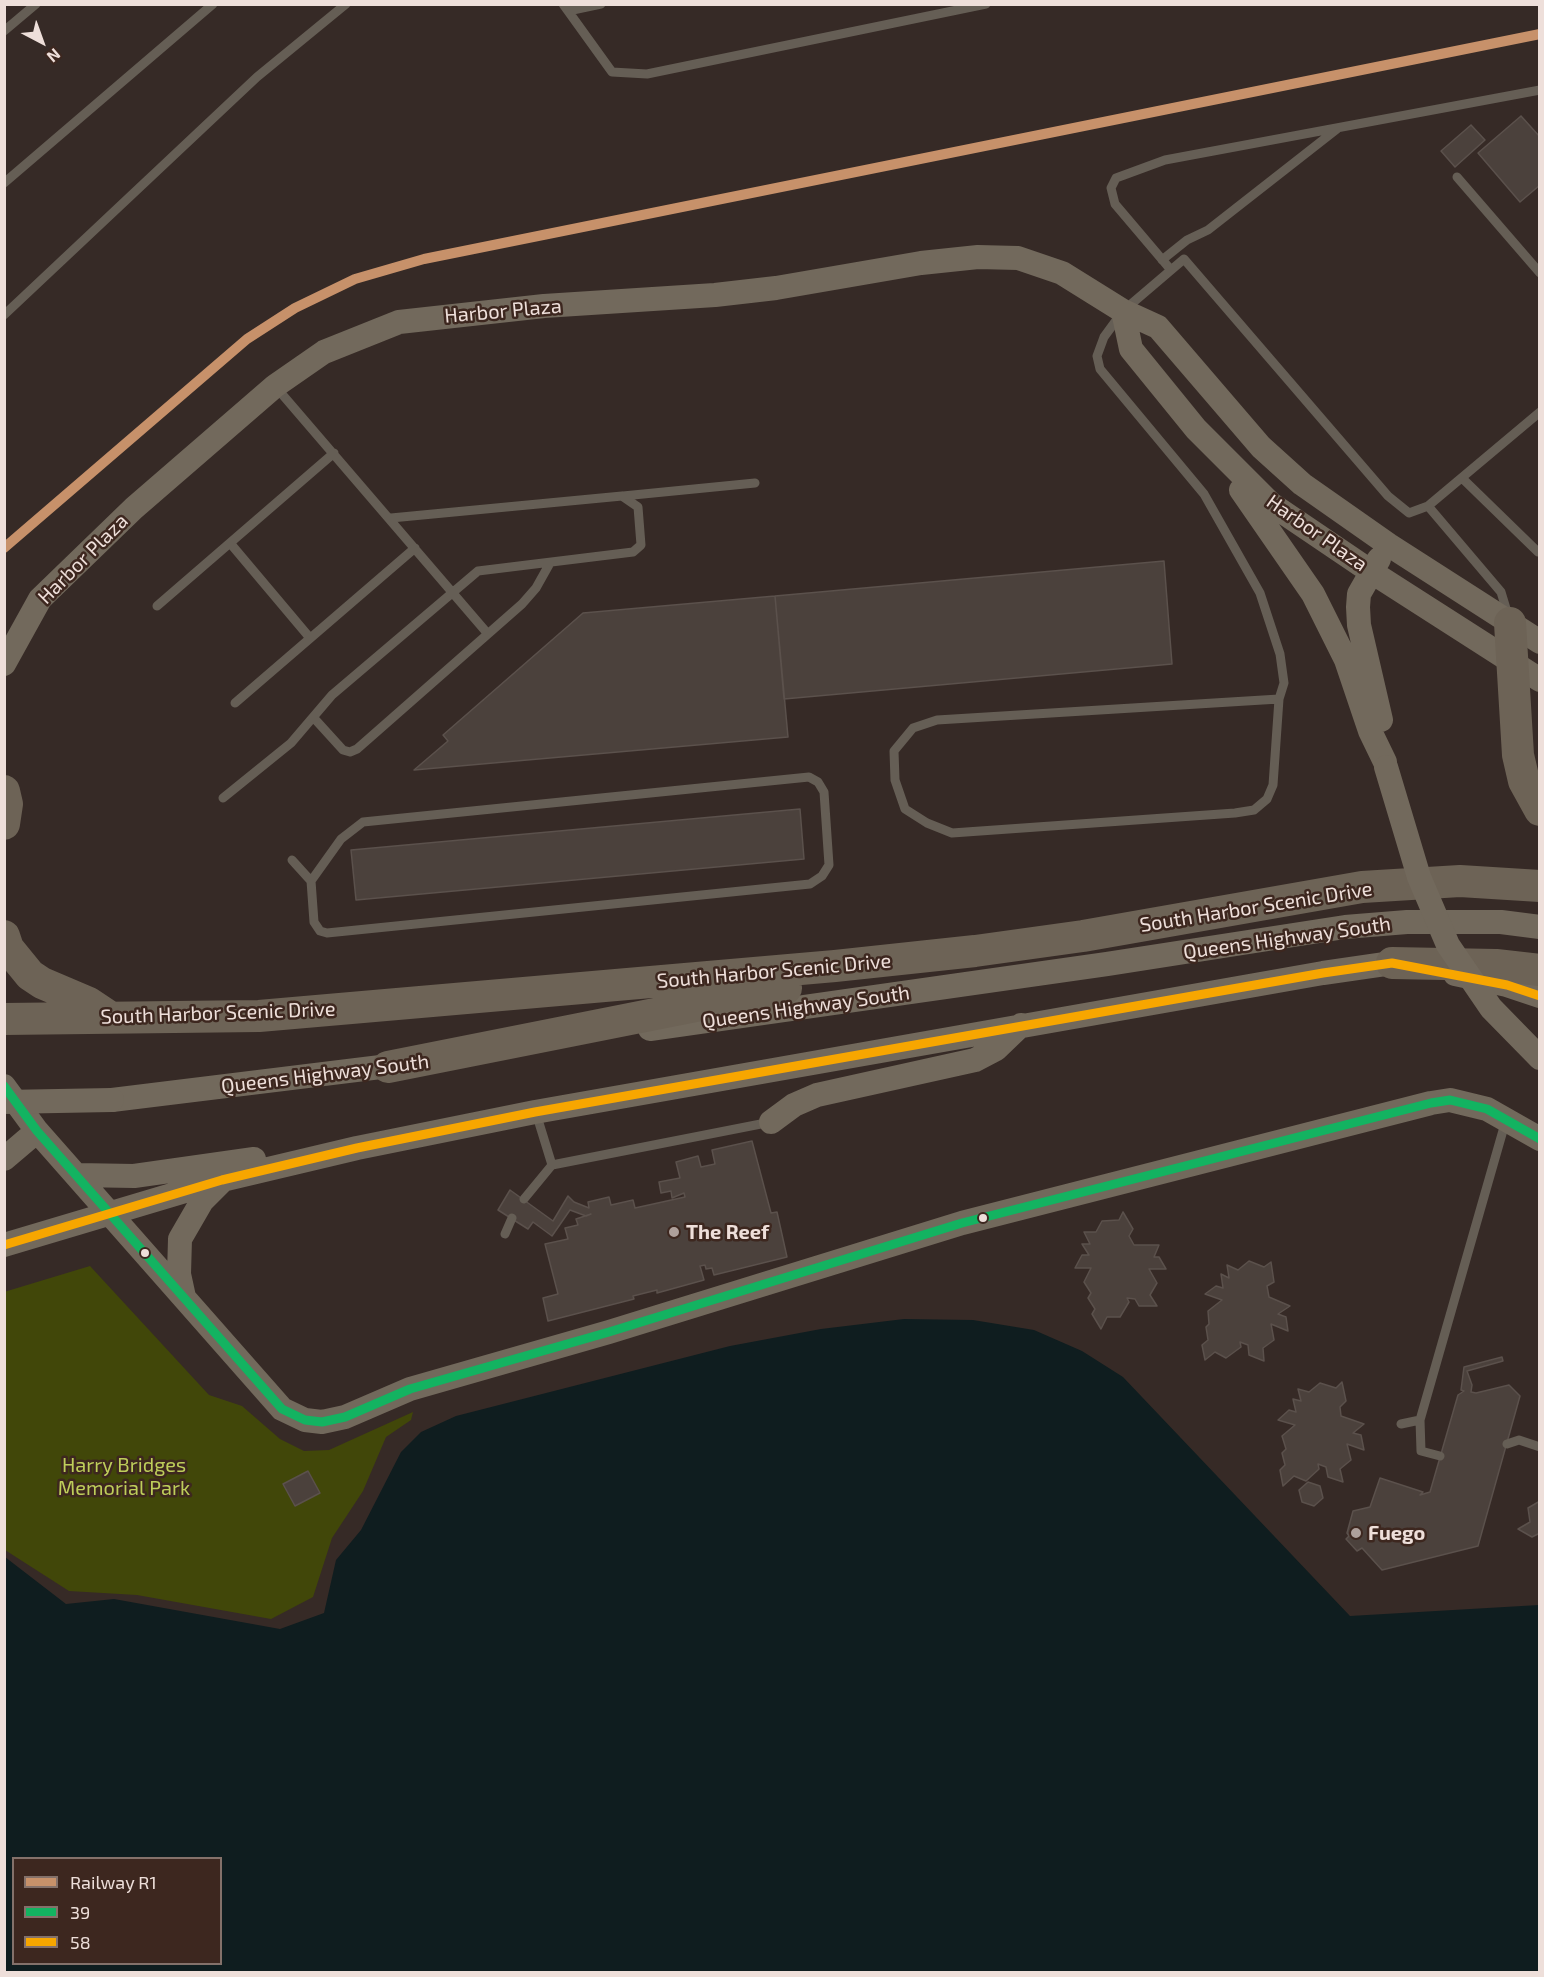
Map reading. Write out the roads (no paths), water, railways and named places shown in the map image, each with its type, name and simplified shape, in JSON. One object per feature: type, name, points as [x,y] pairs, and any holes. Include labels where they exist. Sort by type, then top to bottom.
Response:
[{"type":"highway","points":[[1510,623],[1527,672],[1518,755],[1524,781],[1539,810]]},
{"type":"highway","points":[[4,791],[7,804],[4,824]]},
{"type":"highway","name":"South Harbor Scenic Drive","points":[[4,1019],[259,1016],[835,966],[975,951],[1083,936],[1362,887],[1460,880],[1539,886]]},
{"type":"highway","points":[[4,936],[8,948],[30,975],[42,983],[89,1003],[110,1017]]},
{"type":"highway","points":[[388,1067],[975,951]]},
{"type":"highway","points":[[1392,963],[1496,964],[1539,970]]},
{"type":"main road","name":"Harbor Plaza","points":[[4,664],[40,599],[134,508],[275,386],[324,352],[399,322],[544,306],[715,295],[921,263],[978,257],[1018,258],[1062,273],[1123,311],[1158,327],[1261,447],[1302,484],[1389,545],[1539,642]]},
{"type":"main road","name":"Harbor Plaza","points":[[1123,311],[1131,349],[1196,429],[1271,504],[1527,672]]},
{"type":"main road","points":[[1196,429],[1281,545],[1313,594],[1346,660],[1370,731],[1385,764],[1419,877],[1448,945],[1491,1008],[1539,1058]]},
{"type":"main road","points":[[1385,764],[1381,722],[1359,625],[1359,594],[1370,571],[1389,545]]},
{"type":"main road","name":"Queens Highway South","points":[[4,1102],[112,1100],[388,1067],[1107,964],[1345,927],[1407,922],[1501,922],[1539,927]]},
{"type":"main road","points":[[4,1245],[222,1180],[357,1148],[535,1112],[1021,1025],[1392,963],[1507,985],[1539,996]]},
{"type":"main road","points":[[771,1122],[794,1105],[817,1095],[975,1059],[996,1049],[1021,1025]]},
{"type":"main road","points":[[4,1086],[37,1131],[282,1409],[304,1420],[322,1422],[345,1417],[410,1389],[609,1332],[962,1223],[1431,1103],[1450,1100],[1487,1109],[1539,1139]]},
{"type":"main road","points":[[77,1174],[134,1176],[452,1129]]},
{"type":"main road","points":[[4,1159],[37,1131]]},
{"type":"main road","points":[[184,1297],[179,1274],[180,1239],[202,1201],[222,1180]]},
{"type":"lane","points":[[4,31],[36,4]]},
{"type":"lane","points":[[4,183],[213,4]]},
{"type":"lane","points":[[4,315],[257,77],[346,4]]},
{"type":"lane","points":[[601,4],[566,8],[612,72],[647,74],[986,4]]},
{"type":"lane","points":[[1171,270],[1114,204],[1111,188],[1116,178],[1165,160],[1539,90]]},
{"type":"lane","points":[[1162,260],[1187,240],[1208,230],[1339,128]]},
{"type":"lane","points":[[1457,177],[1539,273]]},
{"type":"lane","points":[[1280,699],[937,720],[913,728],[894,752],[895,780],[905,810],[927,823],[952,833],[1254,810],[1266,799],[1273,784],[1280,699],[1284,682],[1273,633],[1260,593],[1226,529],[1204,494],[1100,369],[1097,356],[1104,337],[1123,311],[1184,259],[1388,496],[1409,513],[1428,506],[1463,479],[1539,412]]},
{"type":"lane","points":[[275,386],[391,518],[488,634]]},
{"type":"lane","points":[[157,606],[334,453]]},
{"type":"lane","points":[[1463,479],[1538,552],[1539,550]]},
{"type":"lane","points":[[391,518],[755,483]]},
{"type":"lane","points":[[223,798],[291,743],[332,694],[454,594],[478,571],[633,552],[641,545],[638,507],[622,496]]},
{"type":"lane","points":[[1428,506],[1501,592],[1510,623]]},
{"type":"lane","points":[[230,543],[310,638]]},
{"type":"lane","points":[[235,703],[415,548]]},
{"type":"lane","points":[[313,717],[343,750],[350,752],[357,749],[522,604],[536,588],[550,562]]},
{"type":"lane","points":[[292,860],[311,881],[314,922],[320,931],[327,933],[810,884],[822,876],[829,865],[824,792],[818,782],[809,777],[363,822],[341,839],[311,881]]},
{"type":"lane","points":[[535,1112],[552,1165]]},
{"type":"lane","points":[[1440,1456],[1421,1451],[1420,1420],[1506,1120]]},
{"type":"lane","points":[[524,1199],[552,1165],[771,1122]]},
{"type":"lane","points":[[505,1234],[512,1218]]},
{"type":"lane","points":[[1401,1424],[1420,1420]]},
{"type":"lane","points":[[1507,1444],[1519,1440],[1539,1447]]},
{"type":"rail line","name":"R1","points":[[4,548],[247,339],[295,308],[355,279],[424,259],[1540,34]]},
{"type":"place","name":"The Reef","points":[[674,1232]]},
{"type":"place","name":"Fuego","points":[[1356,1533]]},
{"type":"park label","name":"Harry Bridges Memorial Park","points":[[124,1476]]}]
